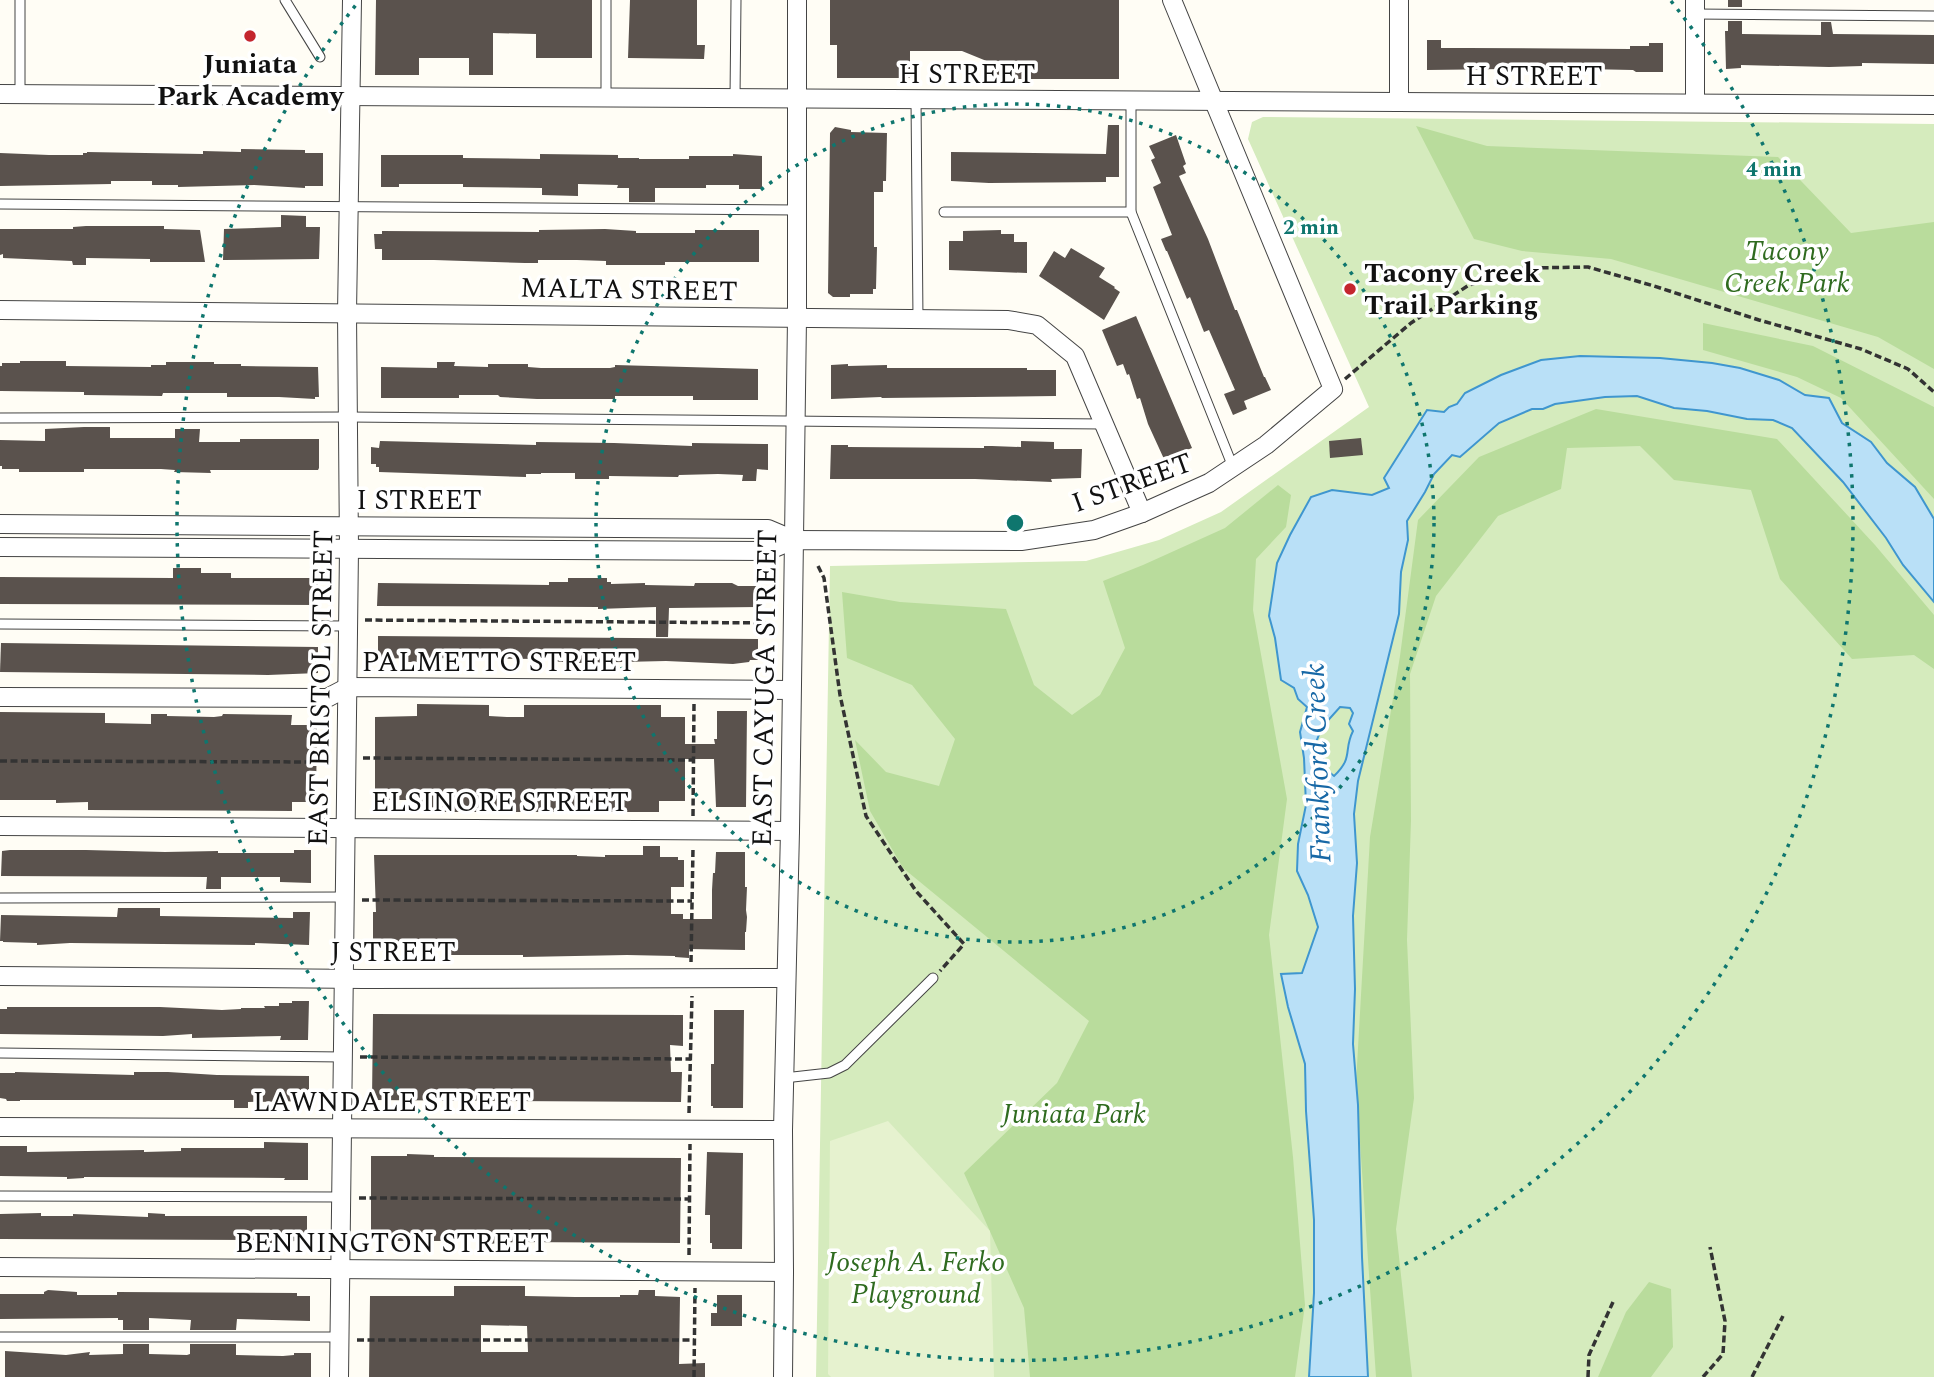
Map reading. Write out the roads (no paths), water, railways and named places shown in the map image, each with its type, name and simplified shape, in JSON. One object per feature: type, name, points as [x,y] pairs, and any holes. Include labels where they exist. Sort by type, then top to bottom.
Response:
[{"type":"street","name":"EAST BRISTOL STREET","points":[[339,1377],[349,1338],[341,1269],[350,1197],[342,1128],[351,1057],[344,978],[354,898],[346,827],[348,687],[357,623],[349,549],[347,313],[352,0]]},
{"type":"street","name":"EAST CAYUGA STREET","points":[[783,1377],[785,978],[790,831],[797,318],[797,0]]},
{"type":"street","points":[[1171,0],[1213,102]]},
{"type":"street","points":[[1399,0],[1399,102]]},
{"type":"street","points":[[1695,7],[1695,103]]},
{"type":"street","name":"H STREET","points":[[0,94],[1934,105]]},
{"type":"street","name":"I STREET","points":[[0,547],[767,551],[794,540],[1021,541],[1094,530],[1143,513],[1209,483],[1266,445],[1333,389],[1213,102]]},
{"type":"street","name":"MALTA STREET","points":[[0,310],[1008,320],[1037,326],[1075,356],[1143,513]]},
{"type":"street","name":"I STREET","points":[[0,524],[768,529],[794,540]]},
{"type":"street","name":"PALMETTO STREET","points":[[0,697],[327,698],[348,687],[791,690]]},
{"type":"street","name":"ELSINORE STREET","points":[[0,826],[790,831]]},
{"type":"street","name":"J STREET","points":[[0,976],[785,978]]},
{"type":"street","name":"LAWNDALE STREET","points":[[0,1127],[783,1130]]},
{"type":"street","name":"BENNINGTON STREET","points":[[0,1267],[785,1272]]},
{"type":"lane","points":[[20,0],[20,94]]},
{"type":"lane","points":[[285,0],[320,57]]},
{"type":"lane","points":[[606,0],[606,97]]},
{"type":"lane","points":[[735,99],[736,0]]},
{"type":"lane","points":[[1695,7],[1934,16]]},
{"type":"lane","points":[[916,100],[918,319]]},
{"type":"lane","points":[[1131,101],[1131,212],[1233,467]]},
{"type":"lane","points":[[0,204],[797,210]]},
{"type":"lane","points":[[944,212],[1131,212]]},
{"type":"lane","points":[[0,418],[348,417],[1105,424]]},
{"type":"lane","points":[[0,624],[357,623]]},
{"type":"lane","points":[[0,898],[354,898]]},
{"type":"lane","points":[[784,1078],[829,1073],[845,1065],[933,978]]},
{"type":"lane","points":[[0,1053],[351,1057]]},
{"type":"lane","points":[[0,1196],[350,1197]]},
{"type":"lane","points":[[0,1337],[349,1338]]},
{"type":"water","name":"Frankford Creek","points":[[1580,356],[1660,358],[1712,363],[1779,380],[1805,395],[1829,398],[1842,423],[1871,442],[1887,463],[1915,487],[1934,519],[1934,602],[1903,565],[1843,482],[1792,428],[1773,420],[1747,419],[1674,408],[1637,396],[1605,397],[1555,404],[1543,409],[1532,409],[1499,423],[1460,457],[1452,455],[1434,474],[1407,521],[1408,540],[1401,572],[1399,614],[1358,781],[1354,814],[1357,863],[1353,916],[1353,1044],[1358,1105],[1368,1377],[1309,1377],[1314,1293],[1314,1220],[1305,1064],[1281,974],[1302,973],[1318,927],[1297,871],[1298,844],[1306,805],[1300,732],[1307,707],[1298,699],[1294,688],[1281,680],[1269,616],[1277,563],[1311,497],[1332,490],[1372,495],[1389,488],[1384,478],[1427,410],[1444,412],[1457,404],[1465,393],[1501,375],[1541,360]],"holes":[[[1340,707],[1350,708],[1353,713],[1349,724],[1353,731],[1344,764],[1334,776],[1323,767],[1323,758],[1315,745],[1322,727]]]},
{"type":"place","name":"Juniata Park Academy","points":[[250,36]]},
{"type":"place","name":"Tacony Creek Trail Parking","points":[[1350,289]]},
{"type":"park label","name":"Tacony Creek Park","points":[[1787,267]]},
{"type":"park label","name":"Juniata Park","points":[[1074,1114]]},
{"type":"park label","name":"Joseph A. Ferko Playground","points":[[916,1278]]}]
